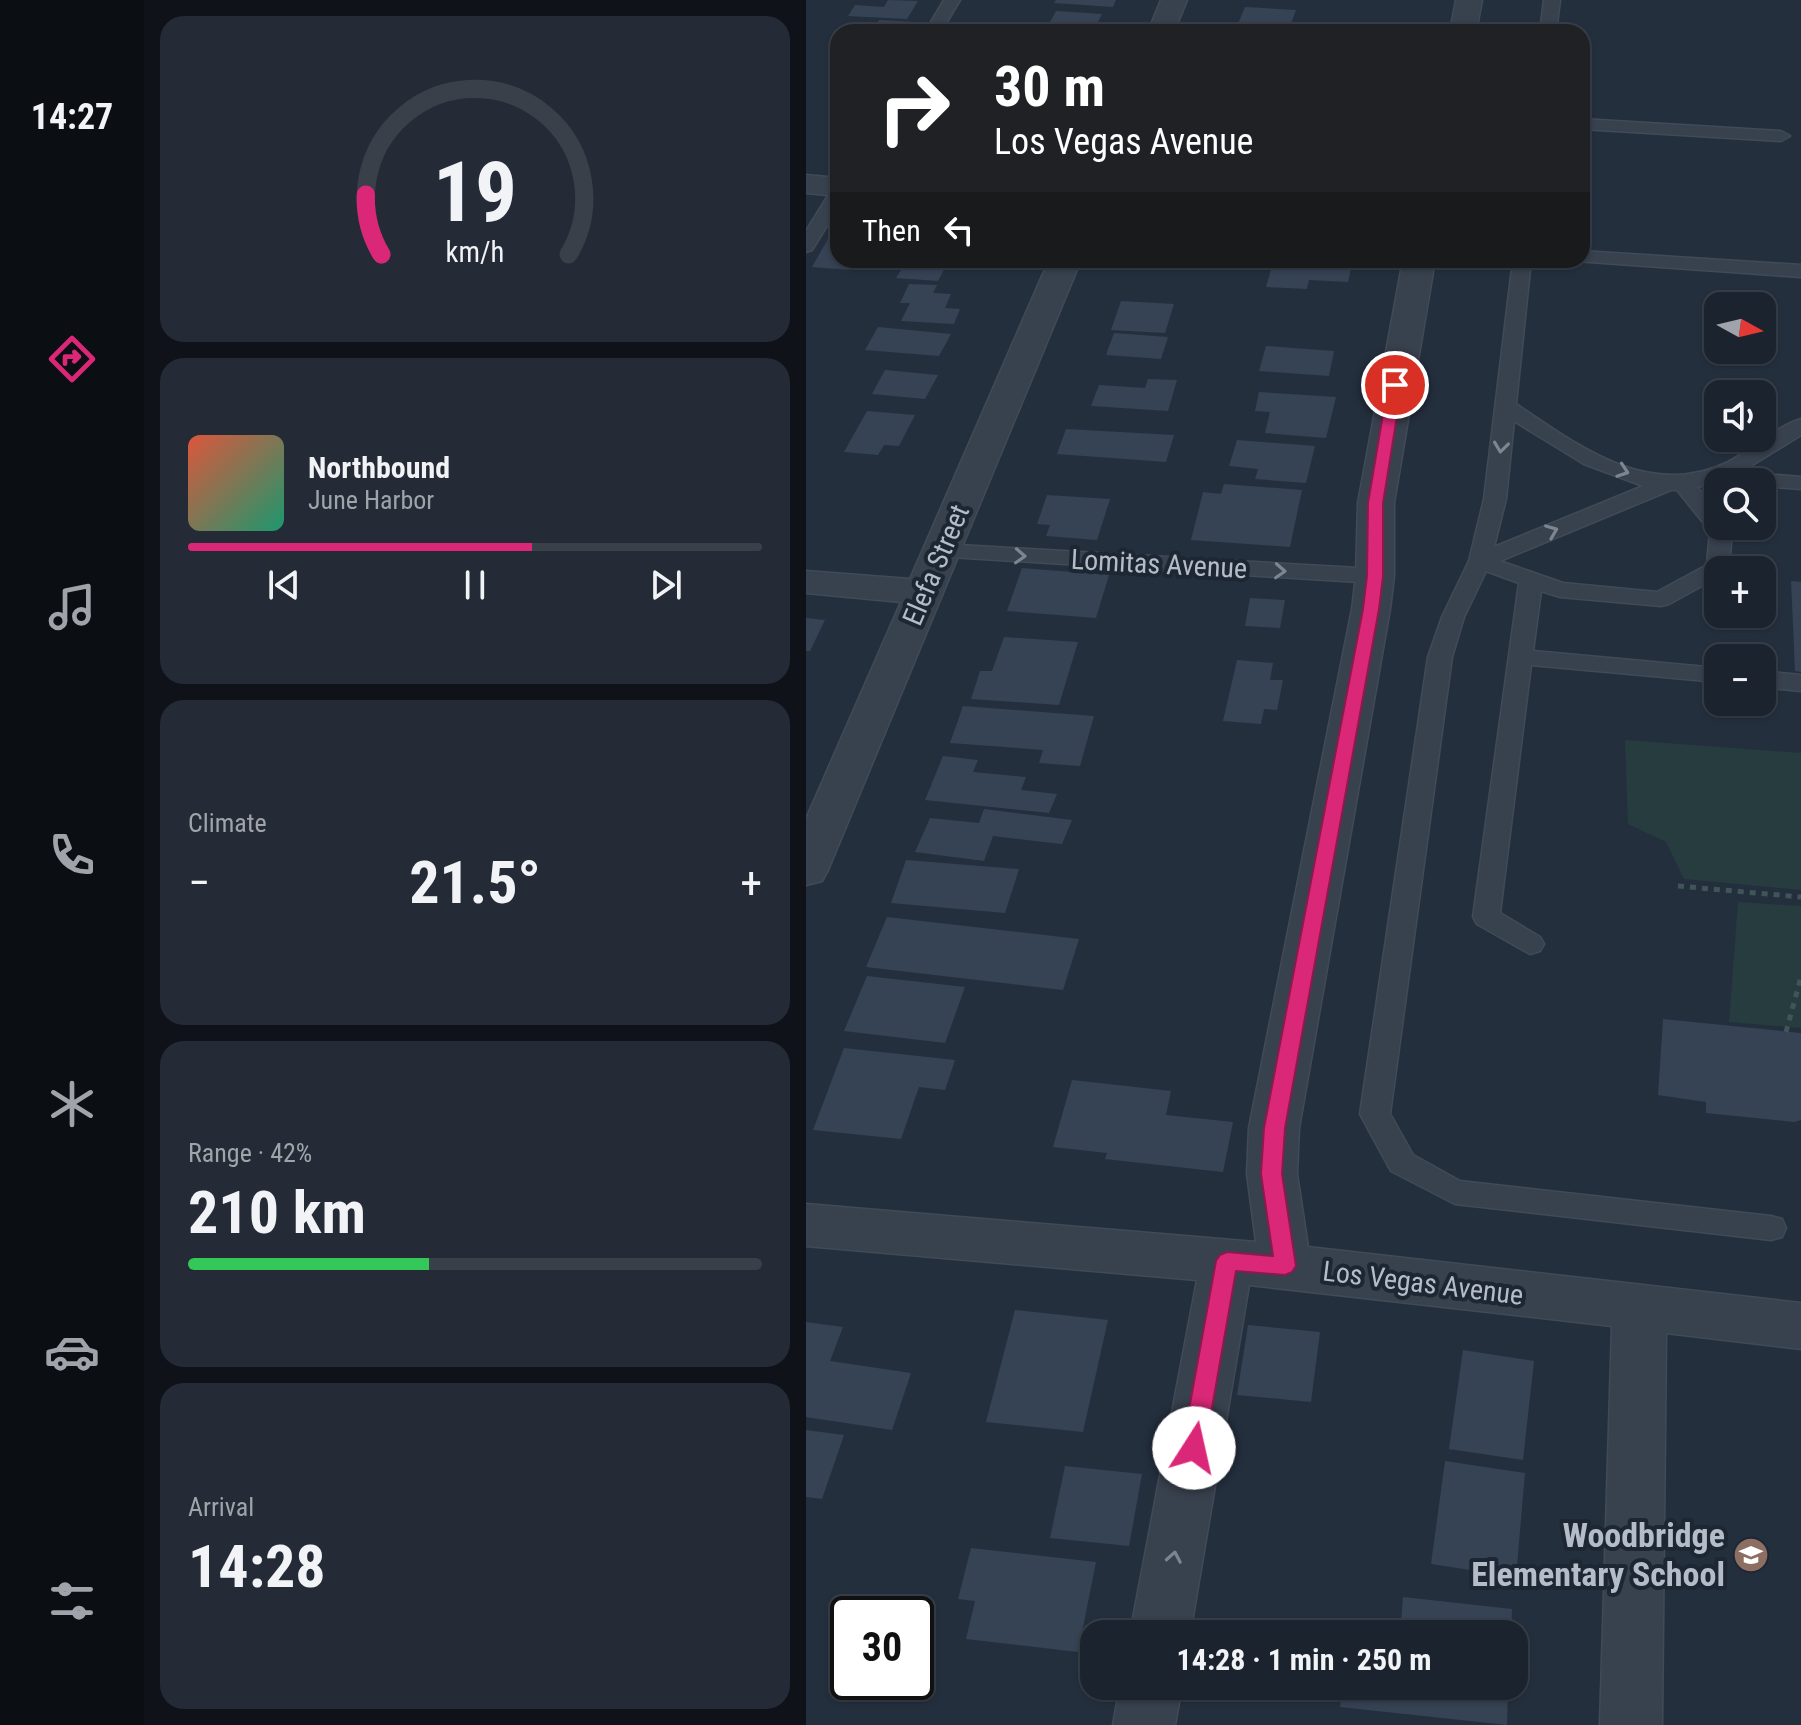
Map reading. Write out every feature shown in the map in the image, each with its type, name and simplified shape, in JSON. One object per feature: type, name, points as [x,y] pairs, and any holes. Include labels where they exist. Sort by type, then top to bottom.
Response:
[{"type":"street","points":[[1164,24],[1174,0]]},
{"type":"street","points":[[1464,24],[1469,0]]},
{"type":"street","points":[[806,184],[830,188]]},
{"type":"street","name":"Elefa Street","points":[[806,870],[1062,268]]},
{"type":"street","points":[[1285,1266],[1272,1174],[1274,1128],[1375,576],[1376,503],[1418,268]]},
{"type":"street","points":[[806,582],[925,592]]},
{"type":"street","name":"Los Vegas Avenue","points":[[806,1225],[1285,1266],[1801,1326]]},
{"type":"street","points":[[1163,1620],[1227,1261]]},
{"type":"street","points":[[1631,1725],[1640,1368],[1638,1307]]},
{"type":"street","points":[[1144,1725],[1148,1700]]},
{"type":"lane","points":[[938,24],[952,0]]},
{"type":"lane","points":[[1549,24],[1552,0]]},
{"type":"lane","points":[[1590,124],[1781,136]]},
{"type":"lane","points":[[806,246],[830,204]]},
{"type":"lane","points":[[1590,257],[1795,270]]},
{"type":"lane","points":[[1521,268],[1495,499],[1480,561],[1453,617],[1440,657],[1375,1114],[1402,1163],[1455,1192],[1771,1228]]},
{"type":"lane","points":[[1480,561],[1560,590],[1661,599],[1718,568],[1721,531],[1675,484],[1622,471],[1567,448],[1506,407]]},
{"type":"lane","points":[[1728,468],[1801,425]]},
{"type":"lane","points":[[1480,561],[1675,484],[1704,478]]},
{"type":"lane","points":[[1776,481],[1801,483]]},
{"type":"lane","name":"Lomitas Avenue","points":[[942,551],[1375,576]]},
{"type":"lane","points":[[1530,944],[1486,917],[1531,580]]},
{"type":"lane","points":[[1522,657],[1704,674]]},
{"type":"lane","points":[[1776,680],[1801,683]]},
{"type":"path","points":[[1678,886],[1801,897]]},
{"type":"path","points":[[1786,1032],[1801,977]]},
{"type":"green space","points":[[1625,740],[1801,753],[1801,890],[1684,879],[1666,842],[1628,824]]},
{"type":"green space","points":[[1738,902],[1801,906],[1801,1028],[1729,1022]]},
{"type":"building","points":[[888,0],[918,1],[907,19],[848,16],[855,5],[884,7]]},
{"type":"building","points":[[1056,0],[1116,0],[1113,7],[1054,3]]},
{"type":"building","points":[[1245,7],[1296,10],[1291,24],[1238,24]]},
{"type":"building","points":[[1056,11],[1102,14],[1097,24],[1049,24]]},
{"type":"building","points":[[879,20],[915,22],[914,24],[877,24]]},
{"type":"building","points":[[830,239],[830,268],[850,268],[849,270],[812,267]]},
{"type":"building","points":[[902,268],[945,268],[938,281],[896,278]]},
{"type":"building","points":[[1271,268],[1351,268],[1348,282],[1309,280],[1307,289],[1266,287]]},
{"type":"building","points":[[909,284],[937,285],[933,293],[951,294],[945,308],[960,309],[954,324],[901,321],[910,303],[900,303]]},
{"type":"building","points":[[1121,301],[1174,304],[1165,333],[1111,330]]},
{"type":"building","points":[[878,327],[951,334],[939,356],[865,350]]},
{"type":"building","points":[[1114,333],[1168,337],[1161,359],[1106,355]]},
{"type":"building","points":[[1266,346],[1334,351],[1329,376],[1259,371]]},
{"type":"building","points":[[885,370],[938,375],[925,399],[872,394]]},
{"type":"building","points":[[1148,379],[1177,380],[1168,411],[1091,406],[1099,385],[1145,388]]},
{"type":"building","points":[[1259,392],[1336,397],[1326,438],[1265,433],[1270,412],[1255,411]]},
{"type":"building","points":[[867,411],[915,415],[899,446],[884,445],[878,455],[844,452]]},
{"type":"building","points":[[1066,429],[1174,435],[1166,462],[1057,454]]},
{"type":"building","points":[[1237,440],[1315,446],[1306,483],[1255,479],[1258,469],[1229,466]]},
{"type":"building","points":[[1224,484],[1302,490],[1290,547],[1191,540],[1203,492],[1221,494]]},
{"type":"building","points":[[1047,495],[1110,499],[1097,540],[1046,536],[1050,525],[1037,524]]},
{"type":"building","points":[[1022,568],[1109,575],[1096,618],[1007,611]]},
{"type":"building","points":[[1791,581],[1801,582],[1801,672],[1795,671]]},
{"type":"building","points":[[1250,598],[1285,600],[1280,628],[1245,626]]},
{"type":"building","points":[[806,618],[825,620],[810,651],[806,651]]},
{"type":"building","points":[[1004,637],[1078,642],[1059,705],[971,699],[980,671],[992,671]]},
{"type":"building","points":[[1237,660],[1273,663],[1270,680],[1283,680],[1277,710],[1264,709],[1261,724],[1223,721]]},
{"type":"building","points":[[963,706],[1094,716],[1080,766],[1039,763],[1043,750],[950,743]]},
{"type":"building","points":[[943,756],[978,760],[973,772],[1026,777],[1021,790],[1057,794],[1049,813],[925,800]]},
{"type":"building","points":[[984,809],[1072,820],[1062,844],[993,836],[984,861],[915,852],[930,818],[979,823]]},
{"type":"building","points":[[906,860],[1019,869],[1005,913],[891,903]]},
{"type":"building","points":[[887,917],[1079,939],[1063,990],[866,967]]},
{"type":"building","points":[[867,976],[965,987],[945,1043],[844,1031]]},
{"type":"building","points":[[1663,1019],[1801,1033],[1801,1120],[1794,1122],[1706,1113],[1706,1102],[1658,1095]]},
{"type":"building","points":[[844,1048],[955,1060],[945,1090],[919,1087],[901,1139],[813,1130]]},
{"type":"building","points":[[1072,1080],[1171,1091],[1166,1115],[1233,1122],[1223,1172],[1105,1159],[1107,1153],[1053,1147]]},
{"type":"building","points":[[1015,1310],[1108,1320],[1083,1432],[986,1422]]},
{"type":"building","points":[[806,1322],[843,1327],[830,1361],[911,1373],[892,1430],[806,1417]]},
{"type":"building","points":[[1248,1325],[1320,1332],[1311,1402],[1237,1395]]},
{"type":"building","points":[[1463,1350],[1534,1361],[1523,1460],[1449,1449]]},
{"type":"building","points":[[806,1430],[844,1435],[822,1499],[806,1497]]},
{"type":"building","points":[[1445,1461],[1525,1473],[1516,1577],[1431,1564]]},
{"type":"building","points":[[1065,1466],[1142,1474],[1129,1546],[1050,1538]]},
{"type":"building","points":[[971,1548],[1096,1562],[1084,1620],[1080,1620],[1078,1652],[966,1639],[975,1601],[958,1599]]},
{"type":"building","points":[[1403,1597],[1512,1609],[1512,1620],[1401,1620]]},
{"type":"building","points":[[1341,1700],[1508,1700],[1507,1725],[1340,1707]]},
{"type":"place","name":"Woodbridge Elementary School","points":[[1751,1555]]},
{"type":"route","points":[[1194,1448],[1227,1261],[1285,1266],[1272,1174],[1274,1128],[1371,609],[1375,576],[1376,503],[1395,385]]}]
